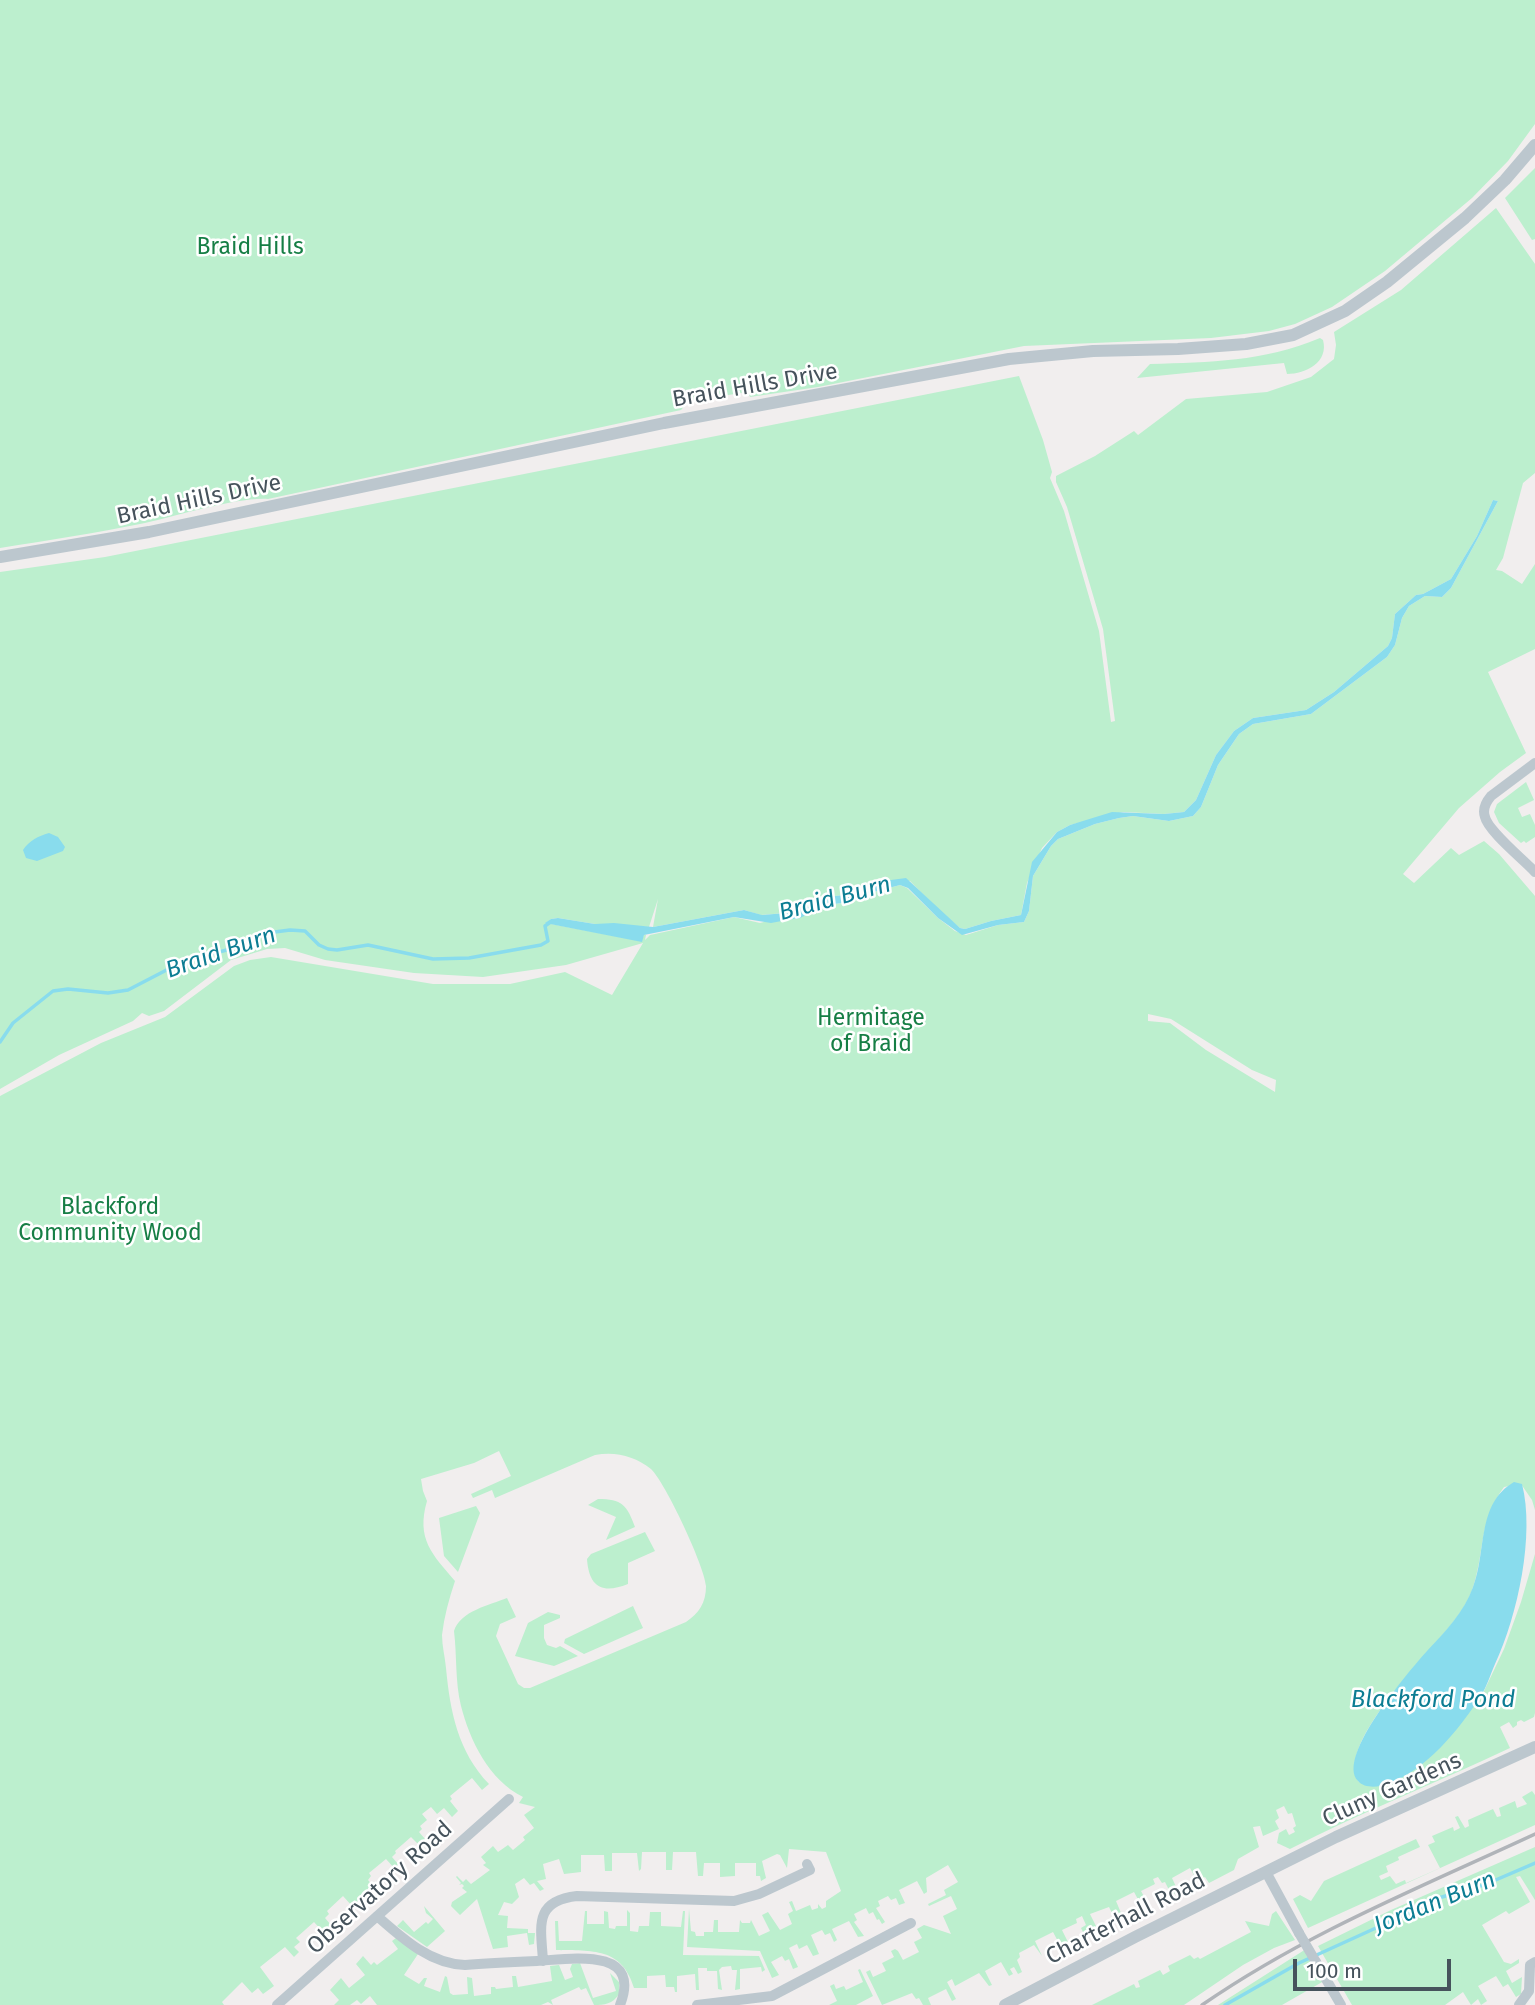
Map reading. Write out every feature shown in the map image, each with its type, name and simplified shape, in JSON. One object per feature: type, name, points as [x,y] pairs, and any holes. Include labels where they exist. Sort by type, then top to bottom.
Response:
[{"type":"street","name":"Braid Hills Drive","points":[[0,557],[149,532],[664,423],[987,363],[1071,353],[1178,349],[1270,341],[1301,332],[1352,307],[1433,246],[1483,201],[1535,145]]},
{"type":"street","points":[[1535,763],[1488,800],[1484,813],[1489,825],[1535,872]]},
{"type":"street","name":"Cluny Gardens","points":[[1266,1872],[1535,1747]]},
{"type":"street","name":"Observatory Road","points":[[277,2005],[509,1799]]},
{"type":"street","points":[[543,1961],[542,1917],[548,1907],[564,1898],[577,1896],[734,1902],[759,1894],[810,1870],[807,1864]]},
{"type":"street","points":[[1266,1872],[1341,2005]]},
{"type":"street","name":"Charterhall Road","points":[[1005,2005],[1266,1872]]},
{"type":"street","points":[[377,1916],[419,1950],[445,1963],[465,1965],[589,1958],[611,1964],[624,1982],[620,2005]]},
{"type":"street","points":[[697,2005],[772,1996],[911,1923]]},
{"type":"street","points":[[1520,2005],[1528,1994],[1530,1965],[1535,1962]]},
{"type":"green space","name":"Braid Hills","points":[[0,0],[1535,0],[1535,124],[1508,161],[1472,198],[1385,271],[1332,307],[1295,324],[1269,331],[1211,338],[1024,346],[818,387],[750,397],[748,392],[689,401],[681,410],[268,499],[224,504],[127,527],[0,548]]},
{"type":"green space","points":[[1535,168],[1535,239],[1532,240],[1505,198]]},
{"type":"green space","points":[[1496,208],[1535,264],[1535,473],[1523,483],[1503,558],[1496,570],[1522,584],[1535,564],[1535,649],[1488,672],[1526,753],[1459,808],[1403,874],[1414,883],[1451,848],[1459,855],[1484,841],[1499,854],[1535,896],[1535,1510],[1521,1484],[1504,1487],[1486,1523],[1477,1571],[1467,1601],[1371,1724],[1359,1747],[1355,1766],[1359,1782],[1382,1786],[1397,1780],[1410,1772],[1460,1724],[1484,1691],[1504,1649],[1535,1554],[1535,1713],[1534,1717],[1517,1722],[1513,1728],[1509,1722],[1500,1727],[1510,1748],[1290,1849],[1277,1843],[1279,1833],[1286,1829],[1289,1835],[1295,1832],[1292,1813],[1288,1814],[1284,1806],[1276,1810],[1279,1818],[1275,1821],[1279,1829],[1263,1836],[1260,1826],[1253,1827],[1259,1847],[1238,1859],[1234,1870],[1209,1883],[1205,1877],[1192,1884],[1190,1882],[1196,1879],[1190,1868],[1172,1878],[1178,1891],[1165,1900],[1162,1894],[1169,1890],[1165,1882],[1162,1883],[1158,1877],[1153,1879],[1155,1884],[1141,1891],[1148,1904],[1140,1903],[1134,1892],[1116,1901],[1121,1913],[1114,1917],[1109,1907],[1090,1914],[1097,1928],[1084,1934],[1081,1928],[1086,1925],[1082,1916],[1076,1919],[1077,1923],[1062,1930],[1069,1944],[1061,1947],[1053,1932],[1035,1941],[1042,1956],[1034,1945],[1019,1953],[1017,1960],[1022,1972],[1018,1974],[1014,1967],[1010,1969],[1013,1974],[1009,1976],[1001,1962],[985,1971],[992,1985],[989,1986],[979,1973],[955,1986],[952,1979],[947,1982],[956,1999],[952,2001],[946,1989],[928,1998],[931,2005],[923,2005],[912,1993],[882,2005],[866,1972],[870,1970],[873,1977],[886,1971],[882,1963],[894,1957],[891,1951],[895,1949],[903,1960],[919,1952],[914,1942],[922,1938],[917,1929],[924,1925],[951,1934],[943,1916],[957,1909],[951,1896],[929,1906],[928,1904],[946,1895],[944,1890],[958,1882],[948,1865],[926,1878],[927,1892],[924,1894],[917,1881],[899,1890],[905,1903],[899,1905],[896,1898],[891,1900],[888,1896],[878,1901],[880,1906],[876,1908],[885,1922],[882,1924],[873,1912],[869,1914],[866,1908],[854,1914],[857,1920],[854,1922],[864,1936],[858,1937],[849,1921],[832,1929],[837,1940],[834,1942],[830,1933],[825,1935],[822,1930],[811,1935],[819,1954],[813,1956],[807,1945],[799,1949],[797,1944],[789,1948],[798,1967],[793,1969],[789,1959],[785,1961],[782,1956],[771,1962],[779,1975],[772,1978],[760,1951],[687,1947],[689,1909],[691,1931],[695,1932],[696,1936],[713,1932],[714,1920],[718,1920],[718,1932],[739,1932],[740,1920],[742,1923],[750,1923],[751,1920],[759,1936],[770,1931],[762,1915],[768,1912],[780,1930],[792,1924],[788,1914],[793,1911],[789,1902],[792,1901],[796,1911],[810,1905],[812,1910],[818,1908],[818,1904],[822,1909],[826,1907],[826,1901],[841,1891],[826,1852],[789,1849],[787,1868],[777,1854],[762,1861],[766,1878],[761,1881],[760,1876],[756,1876],[756,1863],[735,1863],[735,1876],[720,1877],[720,1863],[704,1863],[703,1876],[698,1876],[696,1852],[673,1852],[672,1870],[666,1870],[666,1852],[642,1852],[639,1871],[637,1853],[612,1853],[612,1871],[605,1871],[604,1855],[581,1855],[581,1872],[564,1874],[559,1859],[543,1864],[546,1879],[537,1881],[544,1889],[540,1891],[534,1883],[530,1885],[524,1878],[515,1884],[519,1897],[512,1904],[504,1902],[498,1915],[508,1916],[507,1928],[528,1929],[528,1933],[535,1933],[534,1944],[529,1945],[527,1933],[507,1936],[508,1947],[493,1949],[477,1899],[460,1915],[451,1906],[452,1902],[467,1892],[462,1888],[462,1884],[459,1885],[461,1883],[456,1877],[463,1882],[466,1879],[471,1884],[490,1870],[483,1865],[486,1863],[481,1857],[493,1846],[498,1852],[508,1845],[513,1850],[525,1840],[523,1837],[534,1828],[524,1815],[535,1807],[519,1803],[523,1797],[500,1781],[483,1758],[470,1733],[458,1688],[454,1631],[457,1624],[476,1610],[507,1598],[516,1617],[500,1624],[496,1636],[518,1684],[530,1688],[686,1622],[701,1607],[706,1586],[692,1544],[674,1507],[657,1477],[645,1465],[617,1454],[595,1455],[495,1498],[492,1490],[473,1498],[471,1494],[511,1476],[499,1451],[474,1463],[421,1479],[427,1501],[424,1526],[428,1545],[455,1581],[442,1635],[453,1715],[463,1745],[478,1772],[489,1784],[482,1790],[472,1778],[450,1796],[450,1801],[458,1811],[452,1817],[444,1808],[437,1814],[431,1807],[422,1814],[427,1820],[420,1826],[422,1829],[419,1832],[425,1839],[420,1846],[411,1837],[392,1857],[398,1864],[395,1869],[386,1859],[369,1873],[371,1876],[368,1880],[373,1886],[368,1890],[376,1897],[364,1909],[358,1901],[352,1906],[343,1896],[327,1911],[329,1914],[325,1918],[331,1925],[323,1932],[314,1922],[296,1938],[300,1942],[294,1947],[299,1952],[294,1957],[285,1947],[260,1967],[274,1986],[263,1994],[258,1988],[252,1993],[242,1982],[222,2002],[224,2005],[0,2005],[0,1096],[101,1043],[165,1017],[234,966],[250,960],[271,957],[433,984],[510,984],[565,972],[612,995],[643,943],[566,965],[483,977],[414,973],[325,960],[285,948],[267,949],[231,960],[164,1011],[149,1016],[142,1013],[133,1021],[59,1055],[0,1089],[0,572],[105,557],[1019,376],[1043,440],[1052,472],[1050,478],[1064,511],[1099,631],[1111,722],[1115,721],[1103,629],[1056,476],[1095,456],[1134,431],[1138,435],[1186,399],[1267,392],[1311,377],[1334,359],[1334,332],[1401,290]],"holes":[[[1493,500],[1498,501],[1451,588],[1442,597],[1425,596],[1409,606],[1402,618],[1395,645],[1387,657],[1311,714],[1253,724],[1239,734],[1218,765],[1201,807],[1193,816],[1169,821],[1133,816],[1119,818],[1095,824],[1058,839],[1033,876],[1029,911],[1024,922],[998,925],[966,935],[955,931],[907,888],[900,885],[842,903],[760,923],[734,917],[650,935],[645,940],[644,935],[641,941],[546,923],[558,918],[595,924],[649,927],[658,899],[653,927],[744,910],[761,915],[786,913],[876,882],[910,881],[960,928],[1021,915],[1027,883],[1042,848],[1057,832],[1070,825],[1123,812],[1184,812],[1196,800],[1216,755],[1234,731],[1253,718],[1306,710],[1334,692],[1388,646],[1392,638],[1395,614],[1416,595],[1451,579],[1477,536]],[[1148,1014],[1171,1019],[1252,1070],[1276,1080],[1275,1092],[1206,1050],[1170,1023],[1148,1021]]]},
{"type":"green space","points":[[1320,338],[1323,340],[1323,355],[1314,365],[1301,372],[1287,374],[1284,363],[1137,378],[1150,364],[1257,356]]},
{"type":"green space","points":[[1526,782],[1534,800],[1518,808],[1522,817],[1530,814],[1535,825],[1535,837],[1521,843],[1499,823],[1494,812],[1497,804]]},
{"type":"green space","points":[[598,1499],[613,1500],[626,1508],[635,1527],[606,1540],[616,1517],[588,1505]]},
{"type":"green space","points":[[476,1506],[480,1513],[458,1572],[444,1556],[439,1518]]},
{"type":"green space","points":[[645,1532],[655,1551],[628,1563],[628,1584],[605,1588],[594,1582],[588,1569],[587,1559],[591,1554]]},
{"type":"green space","points":[[633,1606],[643,1628],[584,1654],[564,1643],[565,1639]]},
{"type":"green space","points":[[548,1612],[560,1615],[560,1618],[544,1625],[547,1645],[556,1648],[560,1646],[578,1656],[554,1666],[515,1656],[528,1623]]},
{"type":"green space","points":[[1532,1791],[1535,1795],[1535,1825],[1308,1928],[1293,1899],[1300,1895],[1311,1901],[1324,1881],[1416,1839],[1420,1847],[1386,1866],[1388,1872],[1379,1876],[1381,1880],[1390,1876],[1396,1884],[1405,1880],[1406,1883],[1440,1868],[1428,1845],[1435,1842],[1432,1836],[1453,1827],[1454,1831],[1460,1828],[1455,1817],[1458,1816],[1465,1828],[1469,1826],[1468,1820],[1493,1809],[1497,1817],[1501,1816],[1499,1808],[1515,1801],[1517,1808],[1527,1804],[1522,1797]]},
{"type":"green space","points":[[1535,1847],[1535,1900],[1520,1876],[1516,1877],[1530,1902],[1509,1914],[1506,1911],[1482,1925],[1504,1962],[1511,1964],[1519,1959],[1519,1963],[1506,1971],[1512,1983],[1522,1977],[1521,1994],[1516,1997],[1508,1984],[1503,1987],[1496,1976],[1478,1986],[1487,2001],[1481,2005],[1478,1999],[1471,2005],[1463,1992],[1445,2005],[1352,2005],[1318,1946],[1391,1910]]},
{"type":"green space","points":[[424,1906],[445,1931],[427,1947],[397,1926],[403,1920],[414,1932],[426,1922],[428,1924],[433,1919],[426,1913]]},
{"type":"green space","points":[[627,1910],[630,1913],[630,1931],[638,1932],[639,1926],[649,1926],[650,1912],[661,1912],[661,1926],[681,1927],[685,1911],[683,1955],[759,1956],[765,1970],[762,1972],[761,1967],[740,1969],[740,1989],[735,1990],[737,1970],[732,1970],[731,1966],[722,1967],[719,1970],[722,1990],[718,1989],[717,1971],[698,1968],[699,1990],[696,1990],[695,1974],[677,1976],[675,1992],[674,1987],[666,1987],[665,1975],[647,1976],[647,1988],[634,1988],[629,1975],[614,1958],[593,1952],[556,1950],[555,1921],[558,1921],[559,1941],[582,1941],[585,1911],[587,1924],[604,1924],[604,1911],[608,1912],[609,1928],[615,1929],[616,1926],[627,1926]]},
{"type":"green space","points":[[1276,1911],[1295,1940],[1243,1965],[1184,2005],[1092,2005],[1134,1984],[1136,1988],[1140,1987],[1138,1981],[1160,1970],[1163,1975],[1170,1971],[1168,1966],[1190,1955],[1194,1959],[1200,1959],[1251,1932],[1245,1921],[1269,1926],[1272,1914]]},
{"type":"green space","points":[[396,1938],[418,1954],[404,1975],[419,1984],[427,1978],[424,1986],[440,1992],[445,1976],[453,1995],[468,1994],[467,1977],[472,1978],[474,1996],[491,1994],[491,1987],[513,1987],[512,1976],[516,1976],[518,1987],[552,1981],[550,1966],[559,1965],[565,1980],[573,1977],[570,1969],[572,1964],[580,1963],[593,1998],[616,1991],[610,1973],[619,1982],[619,1994],[611,2002],[598,2005],[594,2005],[586,1988],[581,1990],[579,1987],[551,2000],[553,2005],[548,2002],[541,2005],[377,2005],[370,1996],[361,2004],[357,2000],[350,2005],[334,2005],[339,2000],[330,1990],[341,1978],[349,1988],[365,1975],[356,1964],[363,1956],[371,1965],[374,1962],[377,1965],[398,1949],[392,1941]]},
{"type":"green space","points":[[1306,1949],[1324,1981],[1282,2005],[1218,2005]]},
{"type":"green space","points":[[860,1969],[873,1996],[856,2005],[829,2005],[837,2001],[830,1986],[834,1984],[836,1989],[844,1986],[846,1990],[863,1982],[858,1970]]},
{"type":"water","points":[[1493,500],[1498,501],[1451,588],[1442,597],[1425,596],[1409,606],[1402,618],[1395,645],[1387,657],[1311,714],[1253,724],[1239,734],[1218,765],[1201,807],[1193,816],[1169,821],[1133,816],[1119,818],[1095,824],[1058,839],[1033,876],[1029,911],[1024,922],[998,925],[962,935],[938,918],[908,888],[900,885],[827,905],[800,918],[771,923],[734,917],[644,935],[642,942],[545,923],[558,918],[595,924],[653,927],[744,910],[762,915],[786,913],[876,882],[906,878],[960,928],[1021,915],[1032,862],[1057,832],[1070,825],[1112,812],[1184,812],[1196,800],[1216,755],[1234,731],[1253,718],[1306,710],[1334,692],[1388,646],[1392,638],[1395,614],[1416,595],[1451,579],[1477,536]]},
{"type":"water","points":[[49,833],[58,837],[65,847],[63,851],[37,861],[26,858],[23,850],[25,847],[34,839]]},
{"type":"water","name":"Blackford Pond","points":[[1514,1482],[1522,1484],[1526,1504],[1522,1574],[1511,1622],[1485,1689],[1452,1735],[1415,1769],[1384,1785],[1372,1787],[1361,1784],[1354,1769],[1365,1734],[1392,1694],[1465,1605],[1477,1573],[1488,1516],[1502,1491]]},
{"type":"waterway","name":"Braid Burn","points":[[0,1042],[13,1023],[53,991],[68,989],[108,993],[128,990],[182,962],[234,948],[267,933],[305,931],[319,945],[328,949],[368,945],[433,959],[469,958],[541,945],[548,941],[545,926],[552,921]]},
{"type":"waterway","name":"Jordan Burn","points":[[1225,2005],[1299,1963],[1435,1899],[1484,1885],[1535,1863]]},
{"type":"railway","points":[[1202,2005],[1241,1979],[1323,1933],[1535,1834]]},
{"type":"park label","name":"Hermitage of Braid","points":[[871,1032]]},
{"type":"park label","name":"Blackford Community Wood","points":[[110,1221]]}]
